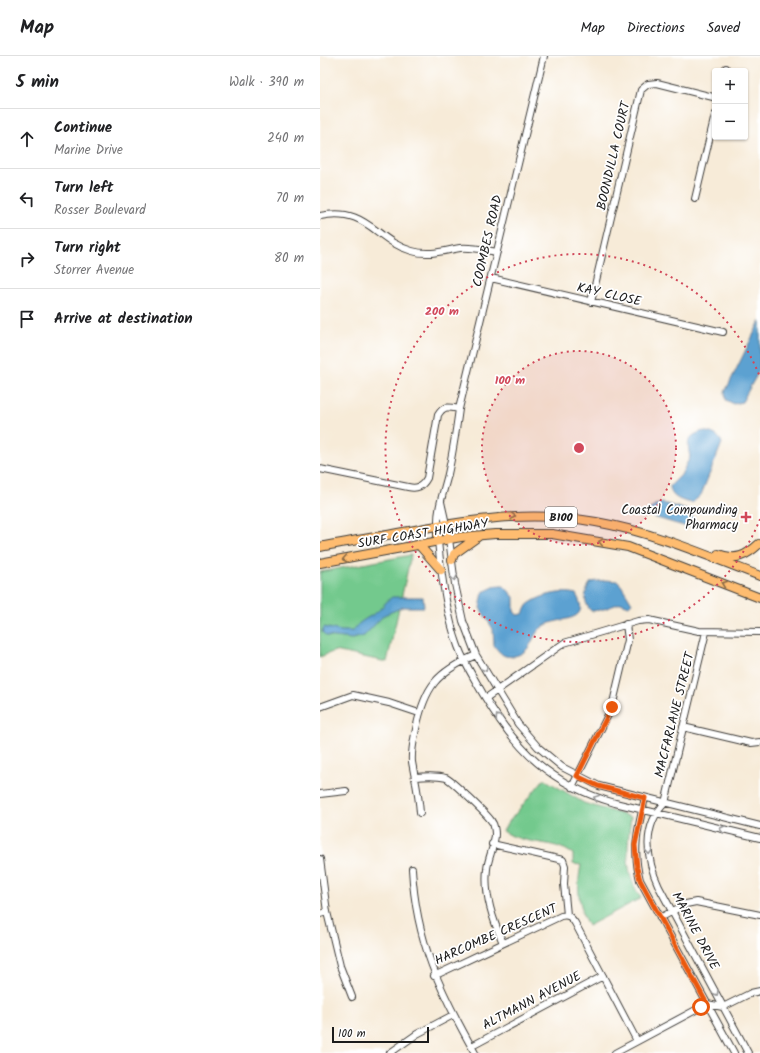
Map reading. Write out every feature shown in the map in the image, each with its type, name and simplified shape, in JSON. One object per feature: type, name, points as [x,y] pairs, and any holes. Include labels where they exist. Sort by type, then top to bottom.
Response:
[{"type":"main road","name":"SURF COAST HIGHWAY","points":[[320,546],[446,524],[502,516],[532,515],[566,517],[624,528],[673,542],[760,576]]},
{"type":"main road","points":[[446,524],[449,540]]},
{"type":"main road","points":[[438,526],[438,542]]},
{"type":"main road","name":"SURF COAST HIGHWAY","points":[[320,563],[418,545],[479,536],[552,534],[628,547],[760,598]]},
{"type":"main road","points":[[452,560],[454,554],[479,536]]},
{"type":"main road","points":[[673,542],[686,543],[725,557],[733,558],[749,553],[760,544]]},
{"type":"main road","points":[[418,545],[441,570]]},
{"type":"street","name":"COOMBES ROAD","points":[[438,526],[437,513],[452,454],[459,409],[544,56]]},
{"type":"street","name":"BOONDILLA COURT","points":[[591,302],[641,90],[648,84],[657,83],[712,97]]},
{"type":"street","points":[[695,199],[712,128]]},
{"type":"street","points":[[320,216],[339,215],[361,220],[375,228],[395,244],[419,253],[435,254],[468,248],[497,252]]},
{"type":"street","name":"KAY CLOSE","points":[[491,278],[723,332]]},
{"type":"street","points":[[320,469],[408,487],[421,486],[427,478],[438,415],[443,408],[447,407],[459,409]]},
{"type":"street","name":"COOMBES ROAD","points":[[441,502],[446,524]]},
{"type":"street","points":[[449,540],[455,584],[463,621],[476,655],[518,724],[538,748],[550,759],[577,776],[598,786],[760,826]]},
{"type":"street","points":[[438,542],[441,570],[452,626],[464,660],[504,727],[522,749],[538,765],[572,787],[602,800],[760,838]]},
{"type":"street","points":[[486,698],[564,643],[626,624],[649,620],[706,632],[760,632]]},
{"type":"street","points":[[572,787],[612,707],[628,640],[626,624]]},
{"type":"street","name":"MACFARLANE STREET","points":[[664,803],[706,632]]},
{"type":"street","points":[[420,813],[412,760],[420,713],[429,689],[442,674],[464,660],[476,655]]},
{"type":"street","points":[[320,707],[353,695],[389,703],[420,713]]},
{"type":"street","points":[[683,727],[751,743],[760,742]]},
{"type":"street","points":[[415,777],[429,776],[446,778],[462,790],[473,804],[492,822],[495,833],[487,869],[486,888],[490,908],[502,943]]},
{"type":"street","points":[[320,794],[346,791]]},
{"type":"street","name":"MARINE DRIVE","points":[[645,798],[635,845],[637,868],[640,880],[734,1053]]},
{"type":"street","points":[[655,813],[664,803]]},
{"type":"street","name":"MARINE DRIVE","points":[[655,813],[648,844],[650,865],[672,911],[748,1053]]},
{"type":"street","points":[[492,844],[563,860],[565,866],[564,884],[566,915]]},
{"type":"street","points":[[320,859],[327,912],[340,966],[352,997]]},
{"type":"street","points":[[412,869],[414,897],[434,976],[453,1015],[475,1053]]},
{"type":"street","points":[[660,918],[692,902],[702,902],[760,915]]},
{"type":"street","points":[[320,914],[327,912]]},
{"type":"street","name":"HARCOMBE CRESCENT","points":[[434,976],[561,916],[570,916],[637,1041]]},
{"type":"street","name":"ALTMANN AVENUE","points":[[472,1046],[603,976]]},
{"type":"street","points":[[615,1053],[707,1004],[723,1007],[751,993],[760,991]]},
{"type":"street","points":[[390,1053],[417,1034],[453,1015]]},
{"type":"green space","points":[[411,555],[387,662],[335,651],[320,657],[320,572]]},
{"type":"green space","points":[[544,779],[584,803],[631,817],[628,838],[629,869],[641,898],[588,926],[581,911],[582,909],[579,898],[581,865],[573,864],[573,854],[557,846],[520,839],[503,831]]},
{"type":"water","points":[[760,321],[760,369],[742,402],[734,404],[726,400],[725,392]]},
{"type":"water","points":[[703,431],[717,436],[722,443],[701,495],[692,503],[674,496],[670,486],[681,475],[690,457],[688,447],[689,441],[693,435]]},
{"type":"water","points":[[663,503],[687,510],[696,521],[694,526],[687,527],[650,516],[649,510],[654,505]]},
{"type":"water","points":[[606,580],[617,581],[621,585],[632,603],[629,606],[621,603],[601,610],[591,611],[588,608],[585,596],[589,585],[591,582]]},
{"type":"water","points":[[496,586],[504,586],[514,597],[514,611],[517,615],[523,614],[528,605],[535,600],[558,593],[576,594],[580,604],[580,610],[577,615],[572,618],[550,623],[544,626],[536,633],[528,648],[523,653],[509,657],[502,654],[494,646],[493,629],[480,608],[483,592]]},
{"type":"water","points":[[392,597],[423,597],[424,607],[403,607],[384,615],[364,636],[352,639],[326,636],[322,632],[324,627],[341,631],[353,631],[364,620],[378,611]]},
{"type":"place","name":"Coastal Compounding Pharmacy","points":[[746,517]]},
{"type":"route","points":[[612,707],[608,718],[577,776],[598,786],[645,798],[635,845],[635,857],[640,880],[707,1004],[701,1007]]}]
